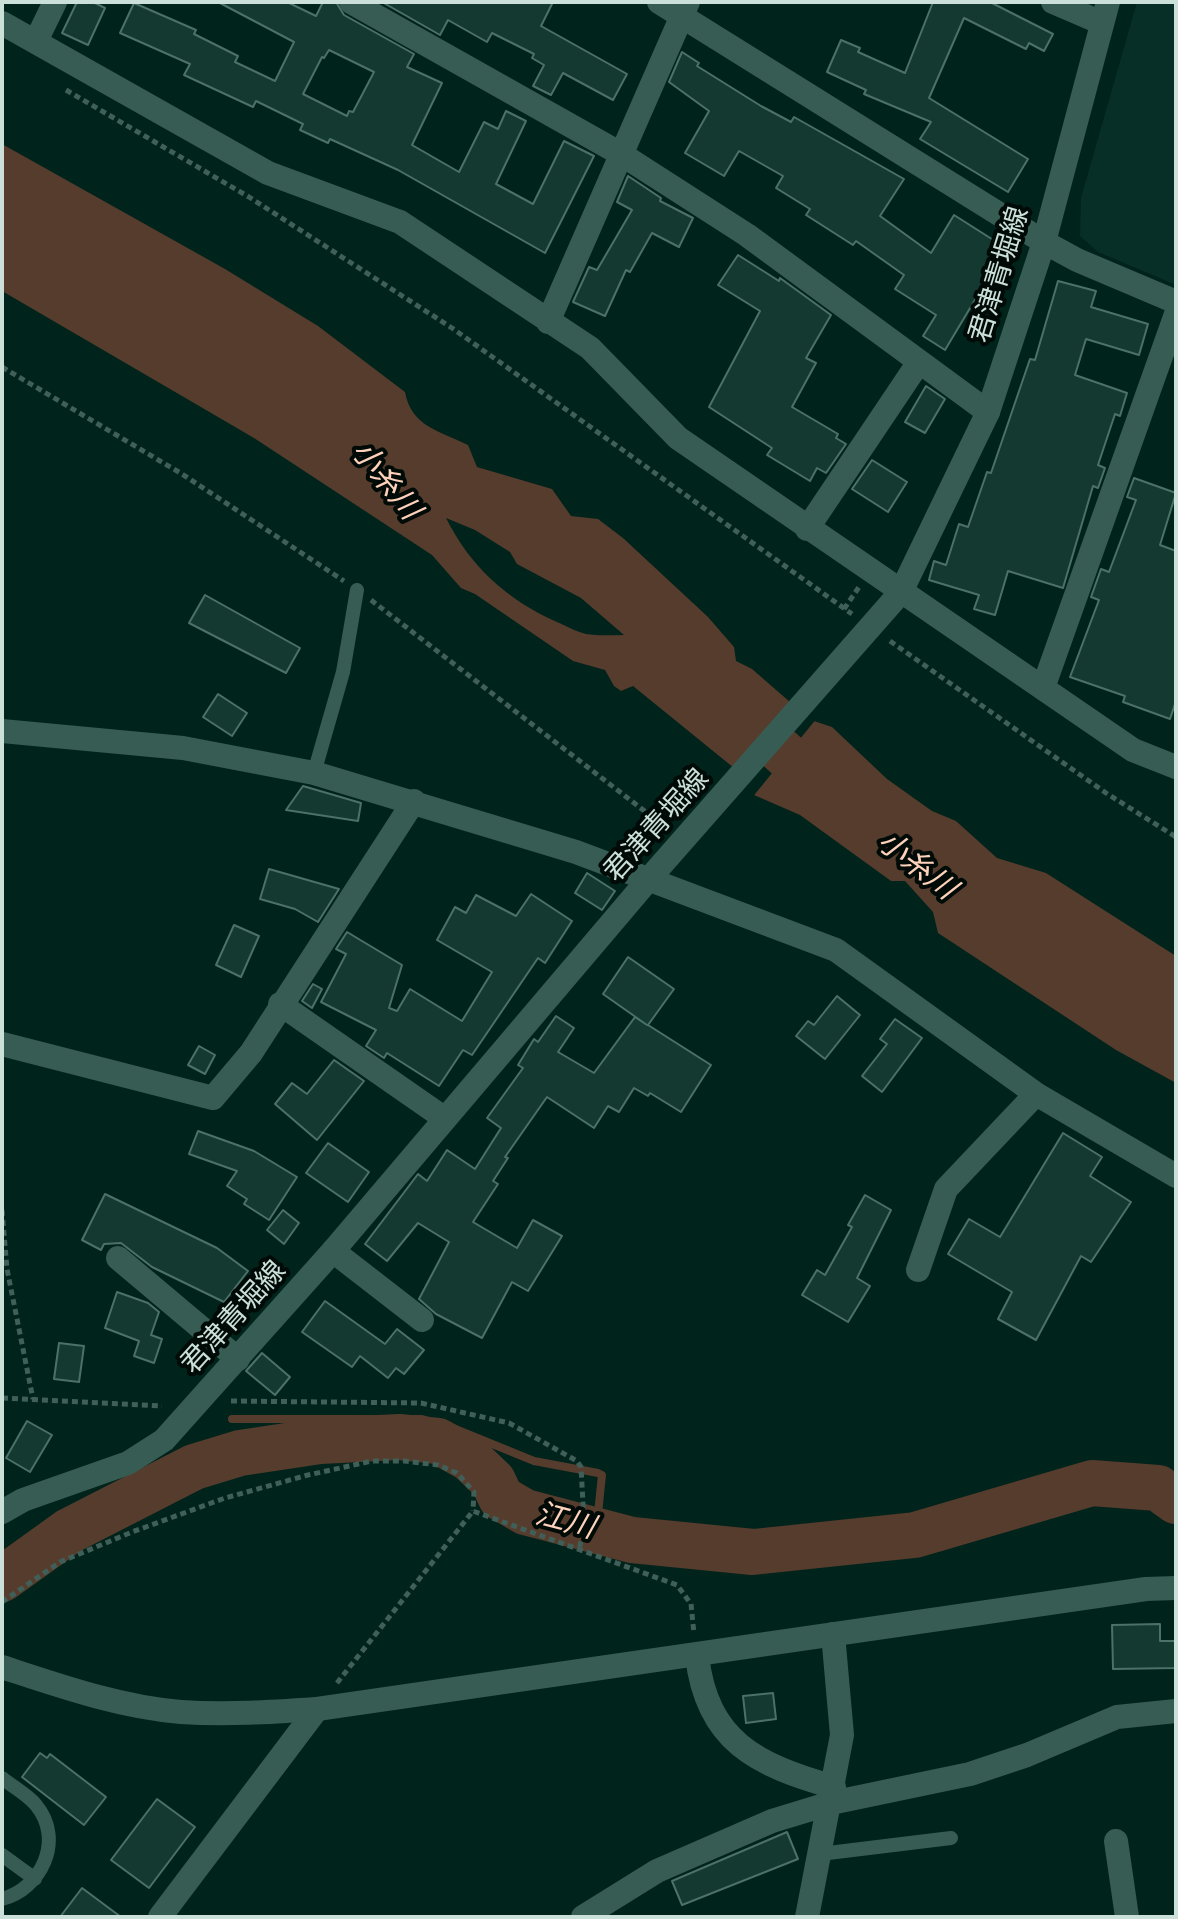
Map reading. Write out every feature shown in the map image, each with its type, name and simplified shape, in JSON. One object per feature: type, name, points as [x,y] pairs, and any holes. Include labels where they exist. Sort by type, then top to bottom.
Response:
[{"type":"street","points":[[36,41],[55,2]]},
{"type":"street","points":[[351,2],[621,154],[747,235],[988,412]]},
{"type":"street","points":[[659,2],[685,9],[1044,242],[1077,260],[1176,302]]},
{"type":"street","points":[[1053,2],[1105,12]]},
{"type":"street","points":[[548,322],[685,9]]},
{"type":"street","name":"君津青堀線","points":[[2,1512],[23,1500],[128,1463],[164,1440],[205,1404],[238,1359],[648,880],[901,592],[988,412],[1044,242],[1105,12]]},
{"type":"street","points":[[2,23],[268,173],[400,222],[590,348],[678,438],[807,529],[1133,750],[1176,767]]},
{"type":"street","points":[[1043,688],[1176,314]]},
{"type":"street","points":[[807,529],[919,362]]},
{"type":"street","points":[[2,731],[183,748],[314,773],[576,852],[836,950],[1036,1094],[1176,1176]]},
{"type":"street","points":[[2,1044],[213,1098],[251,1053],[414,801]]},
{"type":"street","points":[[280,1004],[444,1118]]},
{"type":"street","points":[[918,1270],[946,1189],[1036,1094]]},
{"type":"street","points":[[333,1251],[422,1320]]},
{"type":"street","points":[[118,1258],[238,1359]]},
{"type":"street","points":[[2,1667],[104,1699],[181,1712],[317,1709],[1146,1589],[1176,1588]]},
{"type":"street","points":[[807,1917],[842,1735],[833,1634]]},
{"type":"street","points":[[697,1656],[707,1708],[724,1731],[781,1770],[832,1795]]},
{"type":"street","points":[[160,1917],[317,1709]]},
{"type":"street","points":[[583,1917],[657,1871],[832,1795],[970,1774],[1117,1717],[1176,1711]]},
{"type":"street","points":[[1116,1841],[1127,1917]]},
{"type":"lane","points":[[314,773],[343,672],[357,590]]},
{"type":"lane","points":[[2,1778],[36,1805],[46,1828],[46,1860],[35,1879],[25,1890],[2,1899]]},
{"type":"lane","points":[[820,1854],[951,1838]]},
{"type":"lane","points":[[2,1855],[35,1879]]},
{"type":"path","points":[[53,83],[249,197],[452,328],[870,629],[1106,793],[1176,837]]},
{"type":"path","points":[[844,609],[864,580]]},
{"type":"path","points":[[2,1210],[7,1269],[33,1399]]},
{"type":"path","points":[[2,1398],[205,1404],[421,1403],[509,1423],[577,1461],[581,1467],[584,1522],[579,1552]]},
{"type":"path","points":[[2,1602],[60,1562],[225,1498],[372,1461],[438,1465],[457,1473],[474,1492],[473,1511],[317,1709]]},
{"type":"path","points":[[473,1511],[677,1585],[691,1604],[697,1656]]},
{"type":"shaded area","points":[[1137,2],[1176,2],[1176,285],[1098,252],[1080,236],[1081,198]]},
{"type":"water","points":[[2,144],[225,269],[318,326],[405,392],[413,413],[420,420],[468,445],[477,467],[552,489],[571,516],[598,519],[623,538],[708,617],[734,647],[736,661],[752,669],[790,702],[734,768],[633,686],[621,691],[614,686],[605,670],[573,661],[475,594],[461,588],[432,555],[254,438],[2,291]],"holes":[[[446,518],[475,530],[510,552],[517,564],[581,598],[624,635],[595,635],[572,629],[506,592],[478,566]]]},
{"type":"water","points":[[814,721],[832,727],[887,779],[932,811],[956,821],[997,858],[1046,873],[1176,956],[1176,1083],[1116,1050],[938,933],[933,912],[905,881],[891,881],[800,815],[754,795]]},
{"type":"pier","points":[[817,718],[751,798],[751,792],[811,719]]},
{"type":"building","points":[[77,2],[93,2],[105,8],[88,45],[62,33]]},
{"type":"building","points":[[218,2],[287,2],[316,16],[323,2],[336,2],[344,15],[414,54],[407,67],[442,83],[412,145],[459,172],[484,122],[498,129],[506,111],[526,121],[496,184],[533,204],[564,141],[594,156],[545,253],[398,170],[330,139],[328,143],[300,130],[303,124],[256,101],[253,107],[184,75],[190,64],[120,33],[134,3],[196,30],[194,34],[238,56],[235,62],[275,81],[294,42]],"holes":[[[329,50],[374,72],[353,112],[349,111],[347,116],[303,94],[322,57]]]},
{"type":"building","points":[[382,2],[553,2],[541,26],[627,74],[613,100],[563,73],[551,95],[533,86],[544,65],[532,58],[534,54],[492,33],[487,42],[448,20],[440,35]]},
{"type":"building","points":[[933,2],[990,2],[1053,34],[1044,51],[1029,43],[1026,49],[964,18],[929,98],[1028,159],[1008,192],[920,139],[931,122],[864,94],[866,90],[827,72],[841,40],[860,48],[858,52],[905,73]]},
{"type":"building","points":[[682,52],[699,63],[697,66],[761,106],[791,122],[794,117],[904,179],[880,216],[931,253],[954,215],[1006,248],[945,350],[923,336],[936,315],[895,289],[904,275],[856,241],[853,245],[806,215],[810,209],[776,188],[783,176],[739,151],[724,176],[685,153],[709,111],[669,82]]},
{"type":"building","points":[[628,176],[661,198],[660,201],[693,218],[679,247],[652,233],[630,272],[626,270],[605,316],[573,302],[589,267],[597,270],[632,210],[617,202]]},
{"type":"building","points":[[738,255],[779,281],[780,278],[831,315],[806,358],[816,363],[792,407],[838,434],[836,438],[846,444],[826,473],[817,468],[810,481],[767,455],[772,448],[709,407],[760,311],[718,285]]},
{"type":"building","points":[[1058,281],[1096,291],[1091,307],[1148,324],[1139,355],[1086,339],[1075,375],[1127,393],[1120,416],[1115,414],[1098,465],[1105,468],[1098,488],[1093,486],[1063,588],[1008,571],[995,615],[974,609],[979,595],[929,580],[934,561],[946,565],[959,524],[968,527],[987,472],[991,473],[1030,359],[1035,360]]},
{"type":"building","points":[[926,386],[945,399],[925,433],[905,422]]},
{"type":"building","points":[[872,460],[907,482],[888,512],[852,489]]},
{"type":"building","points":[[1134,478],[1176,493],[1160,545],[1176,551],[1176,701],[1170,719],[1123,702],[1125,696],[1070,677],[1099,600],[1091,597],[1101,569],[1109,572],[1136,500],[1127,497]]},
{"type":"building","points":[[205,595],[300,648],[286,673],[189,623]]},
{"type":"building","points":[[218,694],[247,713],[232,736],[203,717]]},
{"type":"building","points":[[303,786],[361,803],[358,821],[286,810]]},
{"type":"building","points":[[269,869],[339,889],[318,922],[295,909],[260,899]]},
{"type":"building","points":[[587,873],[615,891],[602,910],[575,893]]},
{"type":"building","points":[[531,894],[572,921],[545,963],[538,958],[472,1055],[463,1050],[439,1086],[387,1053],[384,1058],[366,1046],[376,1030],[321,1002],[346,954],[336,949],[347,932],[402,965],[389,1008],[397,1011],[410,989],[462,1021],[492,972],[437,940],[455,907],[466,913],[476,895],[516,916]]},
{"type":"building","points":[[234,925],[259,936],[241,977],[216,965]]},
{"type":"building","points":[[628,957],[674,989],[648,1025],[711,1065],[681,1112],[650,1093],[648,1096],[634,1088],[619,1112],[608,1106],[594,1128],[547,1097],[505,1157],[508,1158],[493,1181],[498,1184],[473,1222],[517,1248],[533,1220],[562,1236],[528,1291],[512,1282],[482,1338],[436,1314],[419,1299],[449,1242],[418,1223],[387,1261],[365,1244],[418,1174],[427,1181],[447,1150],[475,1169],[501,1128],[487,1118],[523,1068],[518,1065],[534,1039],[538,1042],[556,1016],[574,1028],[558,1052],[594,1073],[635,1017],[647,1025],[603,994]]},
{"type":"building","points":[[313,984],[322,989],[312,1008],[302,1001]]},
{"type":"building","points":[[837,996],[860,1015],[825,1059],[796,1036],[808,1021],[814,1025]]},
{"type":"building","points":[[895,1019],[922,1038],[882,1092],[862,1076],[887,1044],[880,1039]]},
{"type":"building","points":[[199,1046],[215,1055],[205,1074],[188,1065]]},
{"type":"building","points":[[334,1060],[364,1081],[317,1140],[275,1104],[292,1083],[307,1094]]},
{"type":"building","points":[[198,1131],[254,1151],[297,1177],[269,1220],[244,1204],[247,1199],[227,1186],[237,1171],[189,1154]]},
{"type":"building","points":[[1063,1133],[1102,1157],[1090,1176],[1131,1202],[1091,1262],[1081,1256],[1036,1340],[998,1319],[1012,1292],[948,1254],[969,1219],[1000,1237]]},
{"type":"building","points":[[328,1143],[369,1172],[348,1202],[306,1173]]},
{"type":"building","points":[[105,1194],[217,1248],[248,1271],[224,1302],[152,1267],[121,1243],[104,1244],[101,1250],[82,1240]]},
{"type":"building","points":[[865,1195],[891,1210],[857,1278],[870,1286],[848,1322],[802,1295],[817,1270],[825,1275],[852,1227],[848,1225]]},
{"type":"building","points":[[283,1210],[299,1223],[284,1244],[267,1230]]},
{"type":"building","points":[[117,1292],[148,1303],[159,1312],[151,1335],[162,1339],[154,1363],[134,1356],[139,1341],[105,1328]]},
{"type":"building","points":[[325,1301],[385,1344],[397,1329],[424,1350],[404,1374],[396,1368],[388,1378],[360,1356],[352,1367],[302,1332]]},
{"type":"building","points":[[59,1343],[84,1346],[79,1382],[54,1379]]},
{"type":"building","points":[[262,1353],[290,1377],[275,1395],[246,1371]]},
{"type":"building","points":[[27,1421],[52,1435],[30,1472],[6,1458]]},
{"type":"building","points":[[1160,1624],[1160,1641],[1176,1641],[1176,1668],[1113,1669],[1112,1625]]},
{"type":"building","points":[[773,1693],[776,1719],[746,1723],[743,1696]]},
{"type":"building","points":[[40,1753],[47,1758],[50,1754],[106,1797],[84,1825],[22,1777]]},
{"type":"building","points":[[157,1799],[195,1827],[149,1888],[111,1860]]},
{"type":"building","points":[[787,1832],[798,1859],[682,1905],[672,1881]]},
{"type":"building","points":[[82,1888],[121,1917],[60,1917]]},
{"type":"waterway","name":"小糸川","points":[[732,707],[834,798]]},
{"type":"waterway","points":[[232,1419],[422,1419],[453,1428],[534,1461],[598,1473],[602,1475],[596,1533]]},
{"type":"waterway","name":"江川","points":[[2,1579],[69,1531],[194,1467],[240,1453],[320,1441],[399,1437],[438,1441],[470,1459],[493,1481],[501,1498],[525,1512],[632,1540],[753,1552],[915,1535],[1092,1483],[1158,1488],[1176,1501]]}]
